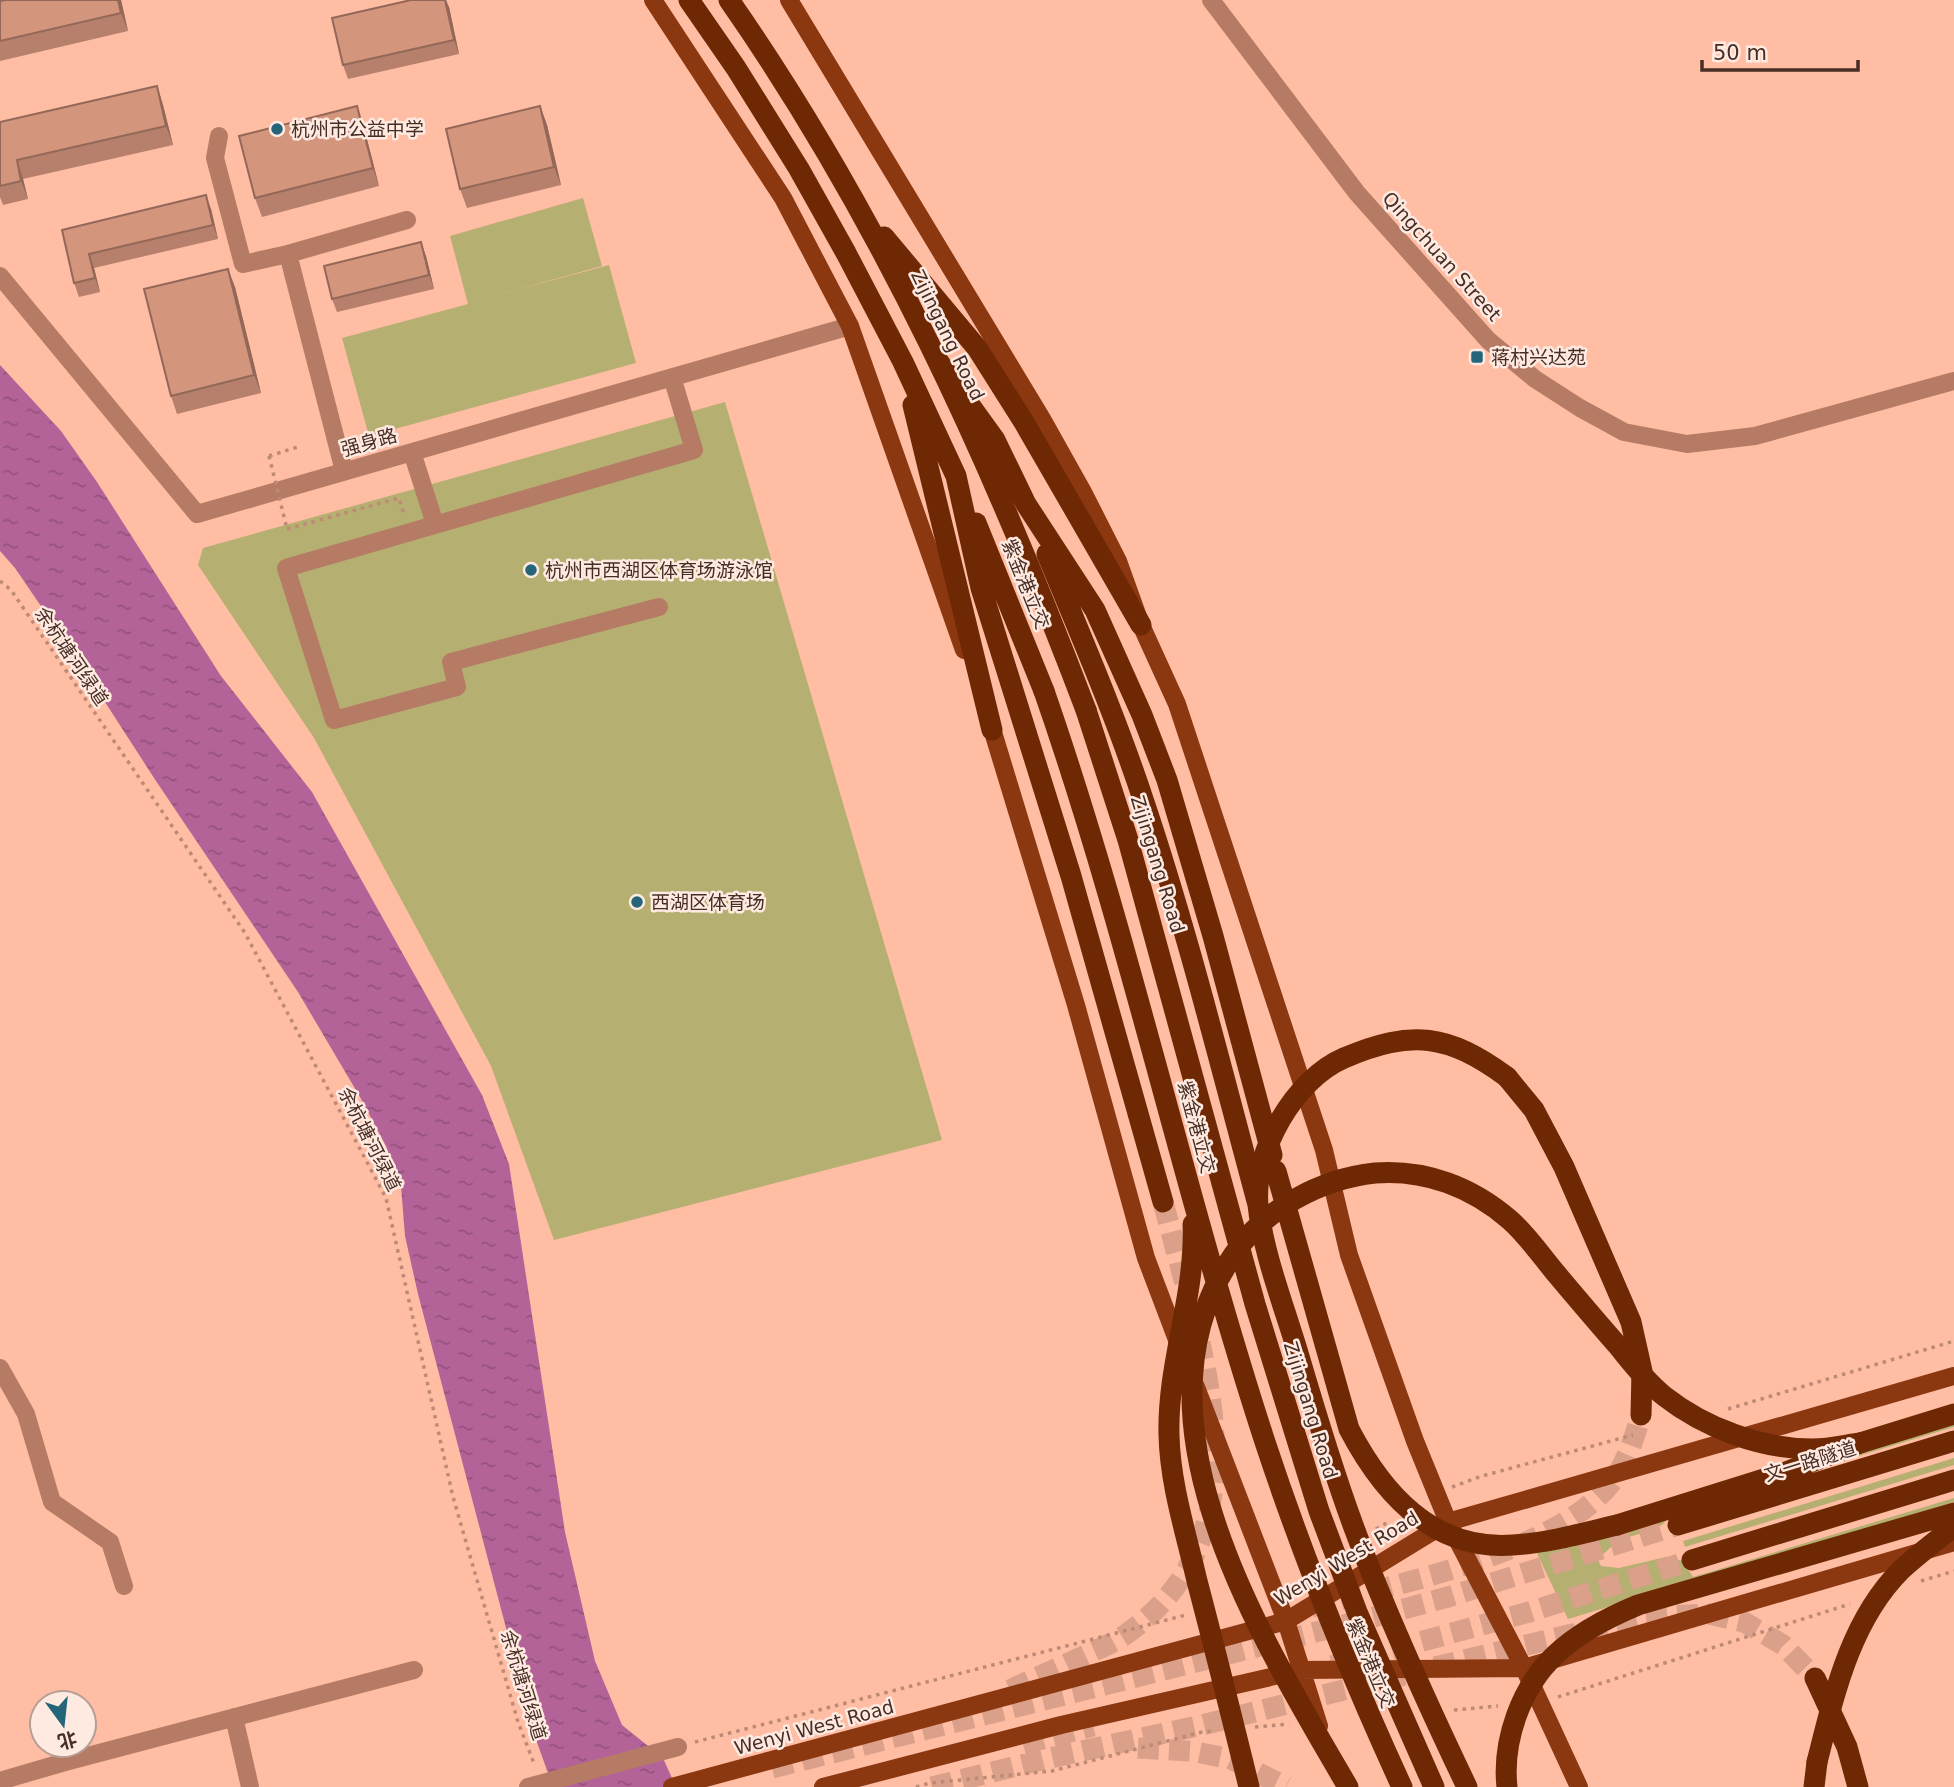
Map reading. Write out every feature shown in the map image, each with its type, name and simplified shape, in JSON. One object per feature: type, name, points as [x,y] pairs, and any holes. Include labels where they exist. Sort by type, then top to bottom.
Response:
[{"type":"highway","points":[[688,0],[736,68],[799,169],[903,362],[956,476],[981,587],[1071,876],[1163,1202]]},
{"type":"highway","name":"Zijingang Road","points":[[729,0],[808,121],[858,207],[938,361],[1017,539],[1086,710],[1136,866],[1255,1304],[1319,1511],[1357,1612],[1434,1787]]},
{"type":"highway","points":[[858,207],[977,348],[1025,424],[1141,625]]},
{"type":"highway","points":[[938,361],[995,440],[1026,504],[1116,721],[1145,803],[1185,935],[1258,1203],[1273,1269],[1324,1440],[1353,1525],[1409,1662],[1467,1787]]},
{"type":"highway","points":[[903,362],[992,730]]},
{"type":"highway","name":"紫金港立交","points":[[956,476],[1044,691],[1079,791],[1113,904],[1185,1173],[1260,1426],[1296,1534],[1336,1639],[1402,1787]]},
{"type":"highway","points":[[1026,504],[1095,610],[1142,715],[1167,780],[1213,936],[1346,1422],[1369,1465],[1400,1503],[1429,1525],[1448,1535],[1474,1543],[1511,1546],[1538,1542],[1630,1521],[1786,1472],[1860,1443],[1954,1415]]},
{"type":"highway","points":[[1258,1203],[1267,1149],[1284,1113],[1311,1080],[1336,1061],[1389,1042],[1421,1038],[1440,1042],[1482,1059],[1507,1077],[1534,1110],[1564,1167],[1631,1322],[1642,1371],[1641,1415]]},
{"type":"highway","points":[[1348,1787],[1270,1647],[1224,1549],[1195,1447],[1191,1381],[1203,1315],[1217,1281],[1232,1257],[1252,1232],[1282,1208],[1323,1185],[1353,1176],[1403,1172],[1455,1184],[1512,1222],[1647,1381],[1685,1411],[1751,1440],[1785,1448],[1816,1449],[1860,1443]]},
{"type":"highway","points":[[1185,1173],[1194,1243],[1172,1393],[1170,1451],[1179,1507],[1249,1787]]},
{"type":"highway","name":"文一路隧道","points":[[1678,1525],[1954,1441]]},
{"type":"highway","points":[[1692,1560],[1954,1480]]},
{"type":"highway","points":[[1507,1787],[1505,1761],[1511,1732],[1532,1684],[1556,1654],[1612,1616],[1638,1605],[1954,1513]]},
{"type":"highway","points":[[1814,1787],[1817,1762],[1839,1677],[1867,1614],[1900,1572],[1954,1528]]},
{"type":"highway","points":[[1815,1678],[1847,1748],[1858,1787]]},
{"type":"main road","points":[[653,0],[783,198],[850,326],[992,730],[1076,1005],[1146,1258],[1286,1621],[1338,1787]]},
{"type":"main road","name":"Zijingang Road","points":[[789,0],[973,304],[1084,494],[1118,561],[1141,625],[1177,704],[1324,1150],[1349,1255],[1415,1441],[1448,1522],[1524,1668],[1579,1787]]},
{"type":"main road","name":"Wenyi West Road","points":[[671,1787],[1286,1621],[1448,1522],[1954,1376]]},
{"type":"main road","points":[[822,1787],[1060,1725],[1301,1670],[1524,1668],[1954,1542]]},
{"type":"street","name":"Qingchuan Street","points":[[1211,0],[1357,193],[1488,340],[1535,379],[1624,432],[1687,444],[1755,436],[1954,381]]},
{"type":"street","points":[[219,136],[215,158],[243,264],[407,220]]},
{"type":"street","points":[[288,254],[344,471]]},
{"type":"street","name":"强身路","points":[[0,276],[197,514],[850,326]]},
{"type":"street","points":[[659,607],[451,662],[457,687],[334,720],[286,568],[694,450],[672,377]]},
{"type":"street","points":[[412,452],[435,524]]},
{"type":"street","points":[[0,1368],[26,1414],[52,1502],[110,1542],[124,1586]]},
{"type":"street","points":[[0,1781],[414,1670]]},
{"type":"street","points":[[234,1717],[250,1787]]},
{"type":"street","points":[[533,1781],[678,1747]]},
{"type":"path","points":[[300,446],[269,456],[287,529],[400,498],[408,532]]},
{"type":"path","name":"余杭塘河绿道","points":[[0,581],[11,590],[246,933],[386,1198],[453,1497],[519,1722],[533,1781]]},
{"type":"shaded area","points":[[583,198],[602,266],[504,293],[609,265],[636,363],[369,436],[342,338],[468,304],[450,236]]},
{"type":"shaded area","name":"西湖区体育场","points":[[725,402],[942,1140],[554,1240],[491,1066],[314,738],[198,565],[203,548]]},
{"type":"shaded area","points":[[1954,1423],[1954,1427],[1673,1512],[1655,1529],[1619,1541],[1597,1558],[1601,1566],[1619,1568],[1666,1557],[1683,1561],[1693,1577],[1954,1498],[1954,1502],[1568,1619],[1535,1549]]},
{"type":"shaded area","points":[[1954,1458],[1954,1465],[1685,1547],[1683,1541]]},
{"type":"water","points":[[0,365],[61,431],[97,482],[221,676],[312,792],[482,1095],[509,1164],[565,1532],[595,1661],[622,1725],[663,1758],[676,1787],[553,1787],[534,1734],[418,1294],[405,1236],[401,1186],[386,1146],[298,992],[83,668],[15,568],[0,551]]},
{"type":"building","points":[[118,0],[121,13],[0,41],[0,1]]},
{"type":"building","points":[[411,0],[445,0],[454,40],[343,65],[332,18]]},
{"type":"building","points":[[157,86],[166,126],[17,160],[21,181],[0,186],[0,122]]},
{"type":"building","points":[[357,106],[373,168],[255,198],[239,136]]},
{"type":"building","points":[[540,106],[554,167],[460,189],[446,129]]},
{"type":"building","points":[[206,195],[213,225],[89,254],[95,278],[74,283],[62,230]]},
{"type":"building","points":[[421,242],[429,275],[332,299],[324,266]]},
{"type":"building","points":[[228,269],[254,375],[171,396],[144,289]]},
{"type":"tunnel","points":[[1163,1202],[1188,1295]]},
{"type":"tunnel","points":[[1010,1690],[1125,1635],[1159,1606],[1184,1575],[1201,1540],[1210,1504],[1214,1465],[1213,1425],[1200,1343]]},
{"type":"tunnel","points":[[1311,1607],[1475,1562],[1518,1546],[1557,1527],[1590,1505],[1614,1479],[1627,1456],[1641,1415]]},
{"type":"tunnel","points":[[772,1768],[1344,1625],[1448,1597],[1678,1525]]},
{"type":"tunnel","points":[[1332,1666],[1529,1612],[1692,1560]]},
{"type":"tunnel","points":[[1435,1667],[1643,1617],[1709,1614],[1744,1622],[1783,1645],[1815,1678]]},
{"type":"tunnel","points":[[932,1787],[1404,1675]]},
{"type":"tunnel","points":[[1023,1744],[1093,1726]]},
{"type":"tunnel","points":[[1138,1748],[1191,1751],[1231,1759],[1286,1787]]},
{"type":"place","name":"杭州市公益中学","points":[[277,129]]},
{"type":"place","name":"蒋村兴达苑","points":[[1477,357]]},
{"type":"place","name":"杭州市西湖区体育场游泳馆","points":[[531,570]]},
{"type":"place","name":"西湖区体育场","points":[[637,902]]}]
